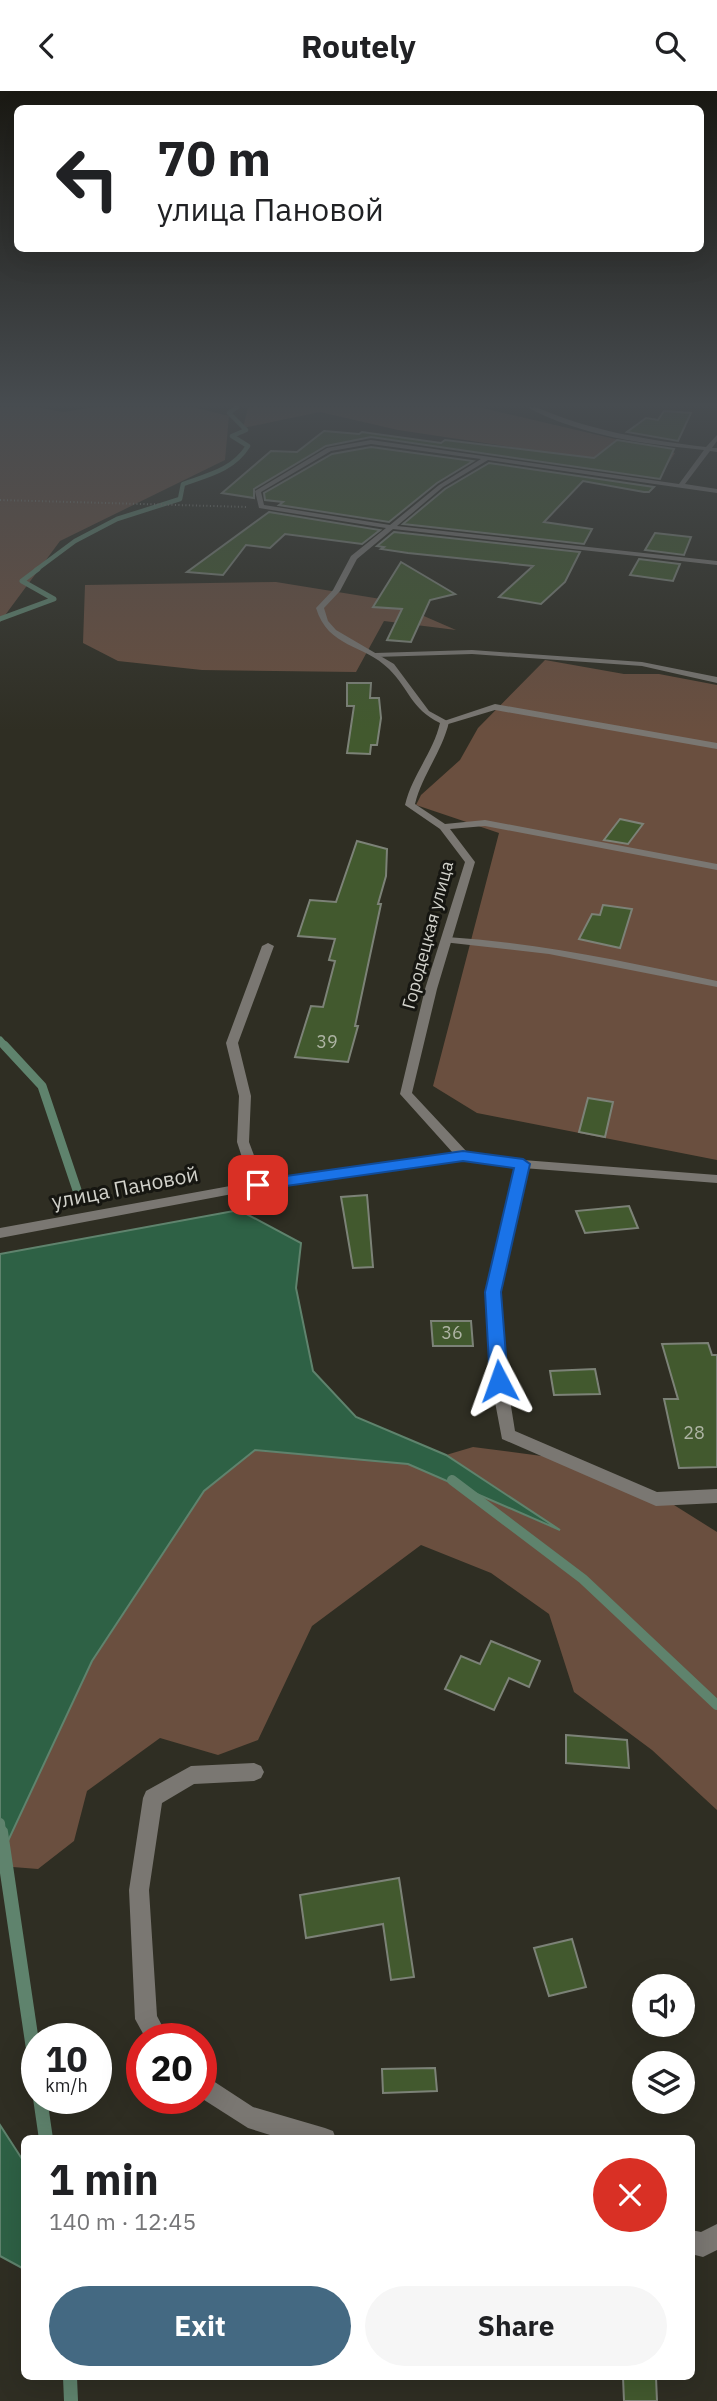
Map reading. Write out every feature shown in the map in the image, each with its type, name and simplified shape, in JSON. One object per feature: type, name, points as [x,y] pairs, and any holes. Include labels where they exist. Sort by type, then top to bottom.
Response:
[{"type":"street","points":[[312,515],[392,527],[717,563]]},
{"type":"street","points":[[407,515],[354,558],[336,591],[320,608],[324,621],[333,632],[391,666],[426,713],[445,722],[495,707],[717,746]]},
{"type":"street","points":[[375,655],[472,652],[642,664],[717,680]]},
{"type":"street","name":"Городецкая улица","points":[[445,722],[442,742],[413,786],[410,805],[443,827],[470,862],[431,989],[406,1094],[463,1156]]},
{"type":"street","points":[[443,827],[485,823],[717,867]]},
{"type":"street","points":[[447,940],[541,949],[717,984]]},
{"type":"street","points":[[258,1185],[243,1142],[245,1096],[232,1043],[268,946]]},
{"type":"street","name":"улица Пановой","points":[[0,1233],[258,1185],[463,1156],[523,1164],[717,1179]]},
{"type":"street","points":[[523,1164],[493,1292],[499,1381],[508,1435],[656,1499],[717,1496]]},
{"type":"street","points":[[148,2023],[146,2019],[139,1890],[153,1798],[191,1775],[254,1772]]},
{"type":"street","points":[[217,2095],[248,2117],[311,2135]]},
{"type":"street","points":[[695,2243],[703,2245],[717,2237]]},
{"type":"shaded area","points":[[0,515],[113,515],[60,541],[0,622]]},
{"type":"shaded area","points":[[276,582],[387,600],[456,630],[384,621],[356,672],[202,670],[118,661],[83,643],[85,585]]},
{"type":"shaded area","points":[[545,660],[624,674],[659,674],[717,685],[717,1160],[477,1113],[433,1086],[499,833],[416,805],[421,795],[460,760],[478,728]]},
{"type":"shaded area","points":[[239,1210],[301,1243],[296,1288],[313,1371],[356,1417],[446,1455],[560,1530],[408,1464],[255,1450],[204,1491],[92,1661],[0,1858],[0,1254]]},
{"type":"shaded area","points":[[473,1447],[572,1460],[674,1505],[717,1532],[717,1810],[652,1750],[574,1692],[549,1614],[491,1573],[421,1545],[312,1626],[258,1740],[218,1755],[160,1738],[87,1791],[74,1841],[38,1869],[0,1866],[0,1858],[92,1661],[204,1491],[255,1450],[408,1464],[554,1528],[446,1455]]},
{"type":"shaded area","points":[[0,2125],[21,2157],[21,2267],[0,2256]]},
{"type":"building","points":[[265,515],[286,515],[380,530],[362,544],[285,534],[270,548],[246,545],[223,575],[187,572]]},
{"type":"building","points":[[342,515],[398,515],[389,522]]},
{"type":"building","points":[[414,515],[551,515],[544,522],[592,529],[584,544],[403,524]]},
{"type":"building","points":[[394,532],[580,552],[565,582],[541,604],[499,597],[533,566],[408,553],[377,546]]},
{"type":"building","points":[[655,533],[691,537],[684,555],[645,550]]},
{"type":"building","points":[[639,559],[680,564],[673,581],[630,575]]},
{"type":"building","points":[[401,562],[455,594],[430,600],[411,642],[387,640],[402,609],[373,607]]},
{"type":"building","points":[[347,683],[371,683],[370,698],[379,698],[381,718],[377,745],[371,745],[370,754],[347,753],[354,706],[347,706]]},
{"type":"building","points":[[620,819],[643,824],[628,844],[604,840]]},
{"type":"building","points":[[357,841],[387,849],[386,876],[378,904],[381,904],[355,1026],[358,1026],[348,1062],[295,1057],[311,1006],[323,1007],[335,961],[329,960],[335,939],[298,936],[310,900],[336,902]]},
{"type":"building","points":[[603,905],[632,909],[620,948],[579,939],[592,914],[600,915]]},
{"type":"building","points":[[588,1098],[613,1102],[605,1137],[579,1132]]},
{"type":"building","points":[[367,1195],[373,1267],[353,1268],[341,1197]]},
{"type":"building","points":[[629,1206],[638,1228],[585,1233],[576,1211]]},
{"type":"building","points":[[431,1321],[471,1321],[473,1346],[433,1346]]},
{"type":"building","points":[[708,1343],[712,1355],[717,1355],[717,1467],[679,1468],[664,1399],[678,1399],[662,1344]]},
{"type":"building","points":[[595,1369],[600,1394],[554,1395],[550,1371]]},
{"type":"building","points":[[491,1641],[540,1661],[529,1687],[509,1678],[494,1710],[445,1689],[461,1656],[480,1664]]},
{"type":"building","points":[[566,1735],[627,1740],[629,1768],[566,1763]]},
{"type":"building","points":[[399,1878],[414,1977],[391,1980],[383,1924],[306,1938],[300,1895]]},
{"type":"building","points":[[572,1939],[586,1987],[549,1996],[534,1948]]},
{"type":"building","points":[[435,2068],[437,2091],[383,2093],[382,2069]]},
{"type":"building","points":[[623,2380],[656,2380],[657,2401],[624,2401]]},
{"type":"waterway","points":[[36,570],[75,541],[130,515]]},
{"type":"waterway","points":[[0,619],[54,599],[22,581],[38,569]]},
{"type":"waterway","points":[[0,1040],[6,1047]]},
{"type":"waterway","points":[[4,1045],[42,1086],[77,1190]]},
{"type":"waterway","points":[[452,1480],[583,1579],[717,1705]]},
{"type":"waterway","points":[[0,1823],[1,1833]]},
{"type":"waterway","points":[[1,1832],[29,2023]]},
{"type":"waterway","points":[[42,2114],[45,2135]]},
{"type":"waterway","points":[[70,2380],[71,2401]]},
{"type":"route","points":[[258,1185],[463,1156],[523,1164],[493,1292],[499,1381]]}]
